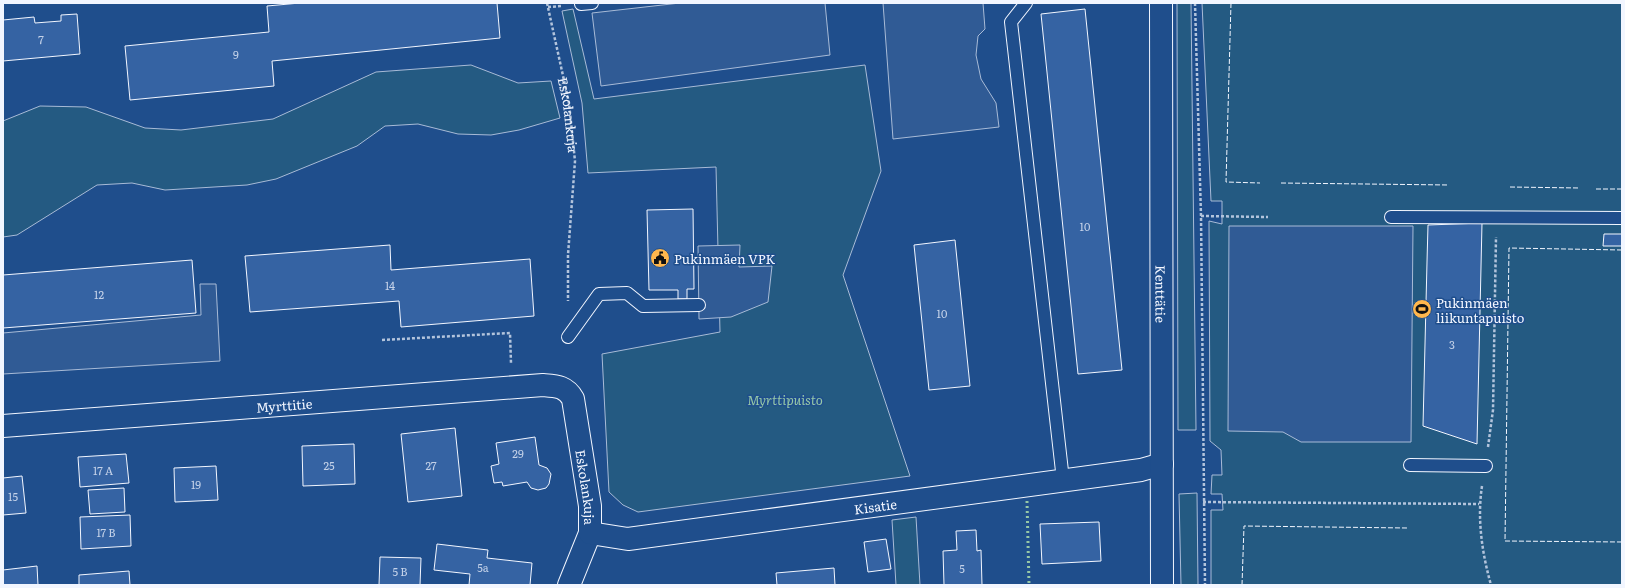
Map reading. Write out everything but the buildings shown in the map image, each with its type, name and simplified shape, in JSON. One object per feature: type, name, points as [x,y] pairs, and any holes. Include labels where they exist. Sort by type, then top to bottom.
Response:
[{"type":"street","name":"Kenttätie","points":[[1161,3],[1162,585]]},
{"type":"street","name":"Myrttitie","points":[[3,426],[543,385],[558,386],[565,390]]},
{"type":"street","name":"Eskolankuja","points":[[565,390],[573,399],[590,506],[590,533],[568,585]]},
{"type":"street","name":"Kisatie","points":[[590,533],[628,539],[1141,470],[1162,464]]},
{"type":"lane","points":[[1026,3],[1011,22],[1063,480]]},
{"type":"lane","points":[[1391,218],[1622,218]]},
{"type":"lane","points":[[568,337],[599,294],[627,293],[643,306],[699,305]]},
{"type":"lane","points":[[1410,465],[1486,466]]},
{"type":"path","name":"Eskolankuja","points":[[547,3],[561,60],[570,110],[575,161],[570,229]]},
{"type":"path","points":[[1195,3],[1201,216],[1205,585]]},
{"type":"path","points":[[1201,216],[1268,217]]},
{"type":"path","points":[[1491,585],[1483,557],[1479,504],[1486,466],[1493,410],[1497,218]]},
{"type":"path","points":[[382,340],[510,333],[511,368]]},
{"type":"path","points":[[1203,502],[1479,504]]},
{"type":"green space","points":[[1177,3],[1191,3],[1196,430],[1178,430]]},
{"type":"green space","name":"Pukinmäen liikuntapuisto","points":[[1202,3],[1622,3],[1622,585],[1211,585],[1211,510],[1223,510],[1222,494],[1211,494],[1212,475],[1222,475],[1221,450],[1210,441],[1209,221],[1222,224],[1222,201],[1211,201]]},
{"type":"green space","name":"Myrttipuisto","points":[[573,9],[594,99],[865,65],[881,171],[843,275],[910,476],[638,512],[623,505],[609,492],[602,354],[720,332],[716,167],[588,173],[582,103],[562,11]]},
{"type":"green space","points":[[471,65],[518,83],[551,81],[560,118],[519,130],[491,135],[458,134],[418,124],[385,126],[357,146],[276,179],[247,185],[165,190],[132,183],[97,185],[17,235],[3,237],[3,121],[40,106],[86,107],[145,128],[181,130],[273,119],[376,72]]},
{"type":"green space","points":[[1197,493],[1198,585],[1181,585],[1179,494]]},
{"type":"green space","points":[[916,517],[920,585],[896,585],[892,520]]},
{"type":"shaded area","points":[[680,3],[825,3],[830,55],[601,86],[592,13]]},
{"type":"shaded area","points":[[883,3],[983,3],[985,29],[978,36],[976,55],[981,79],[996,103],[999,127],[893,139]]},
{"type":"shaded area","points":[[1229,226],[1413,226],[1411,442],[1301,442],[1283,432],[1228,431]]},
{"type":"shaded area","points":[[740,245],[739,267],[772,266],[768,302],[731,317],[699,319],[698,246]]},
{"type":"shaded area","points":[[200,284],[216,284],[220,361],[3,374],[3,333],[201,315]]},
{"type":"hedge","points":[[1027,501],[1029,585]]},
{"type":"fence","points":[[1231,3],[1226,182],[1260,183]]},
{"type":"fence","points":[[1281,183],[1449,185]]},
{"type":"fence","points":[[1510,187],[1580,188]]},
{"type":"fence","points":[[1596,189],[1622,189]]},
{"type":"fence","points":[[1622,250],[1509,248],[1505,541],[1622,542]]},
{"type":"fence","points":[[1242,585],[1244,526],[1407,528]]},
{"type":"place","name":"Pukinmäen VPK","points":[[660,258]]},
{"type":"place","name":"Pukinmäen liikuntapuisto","points":[[1422,309]]}]
